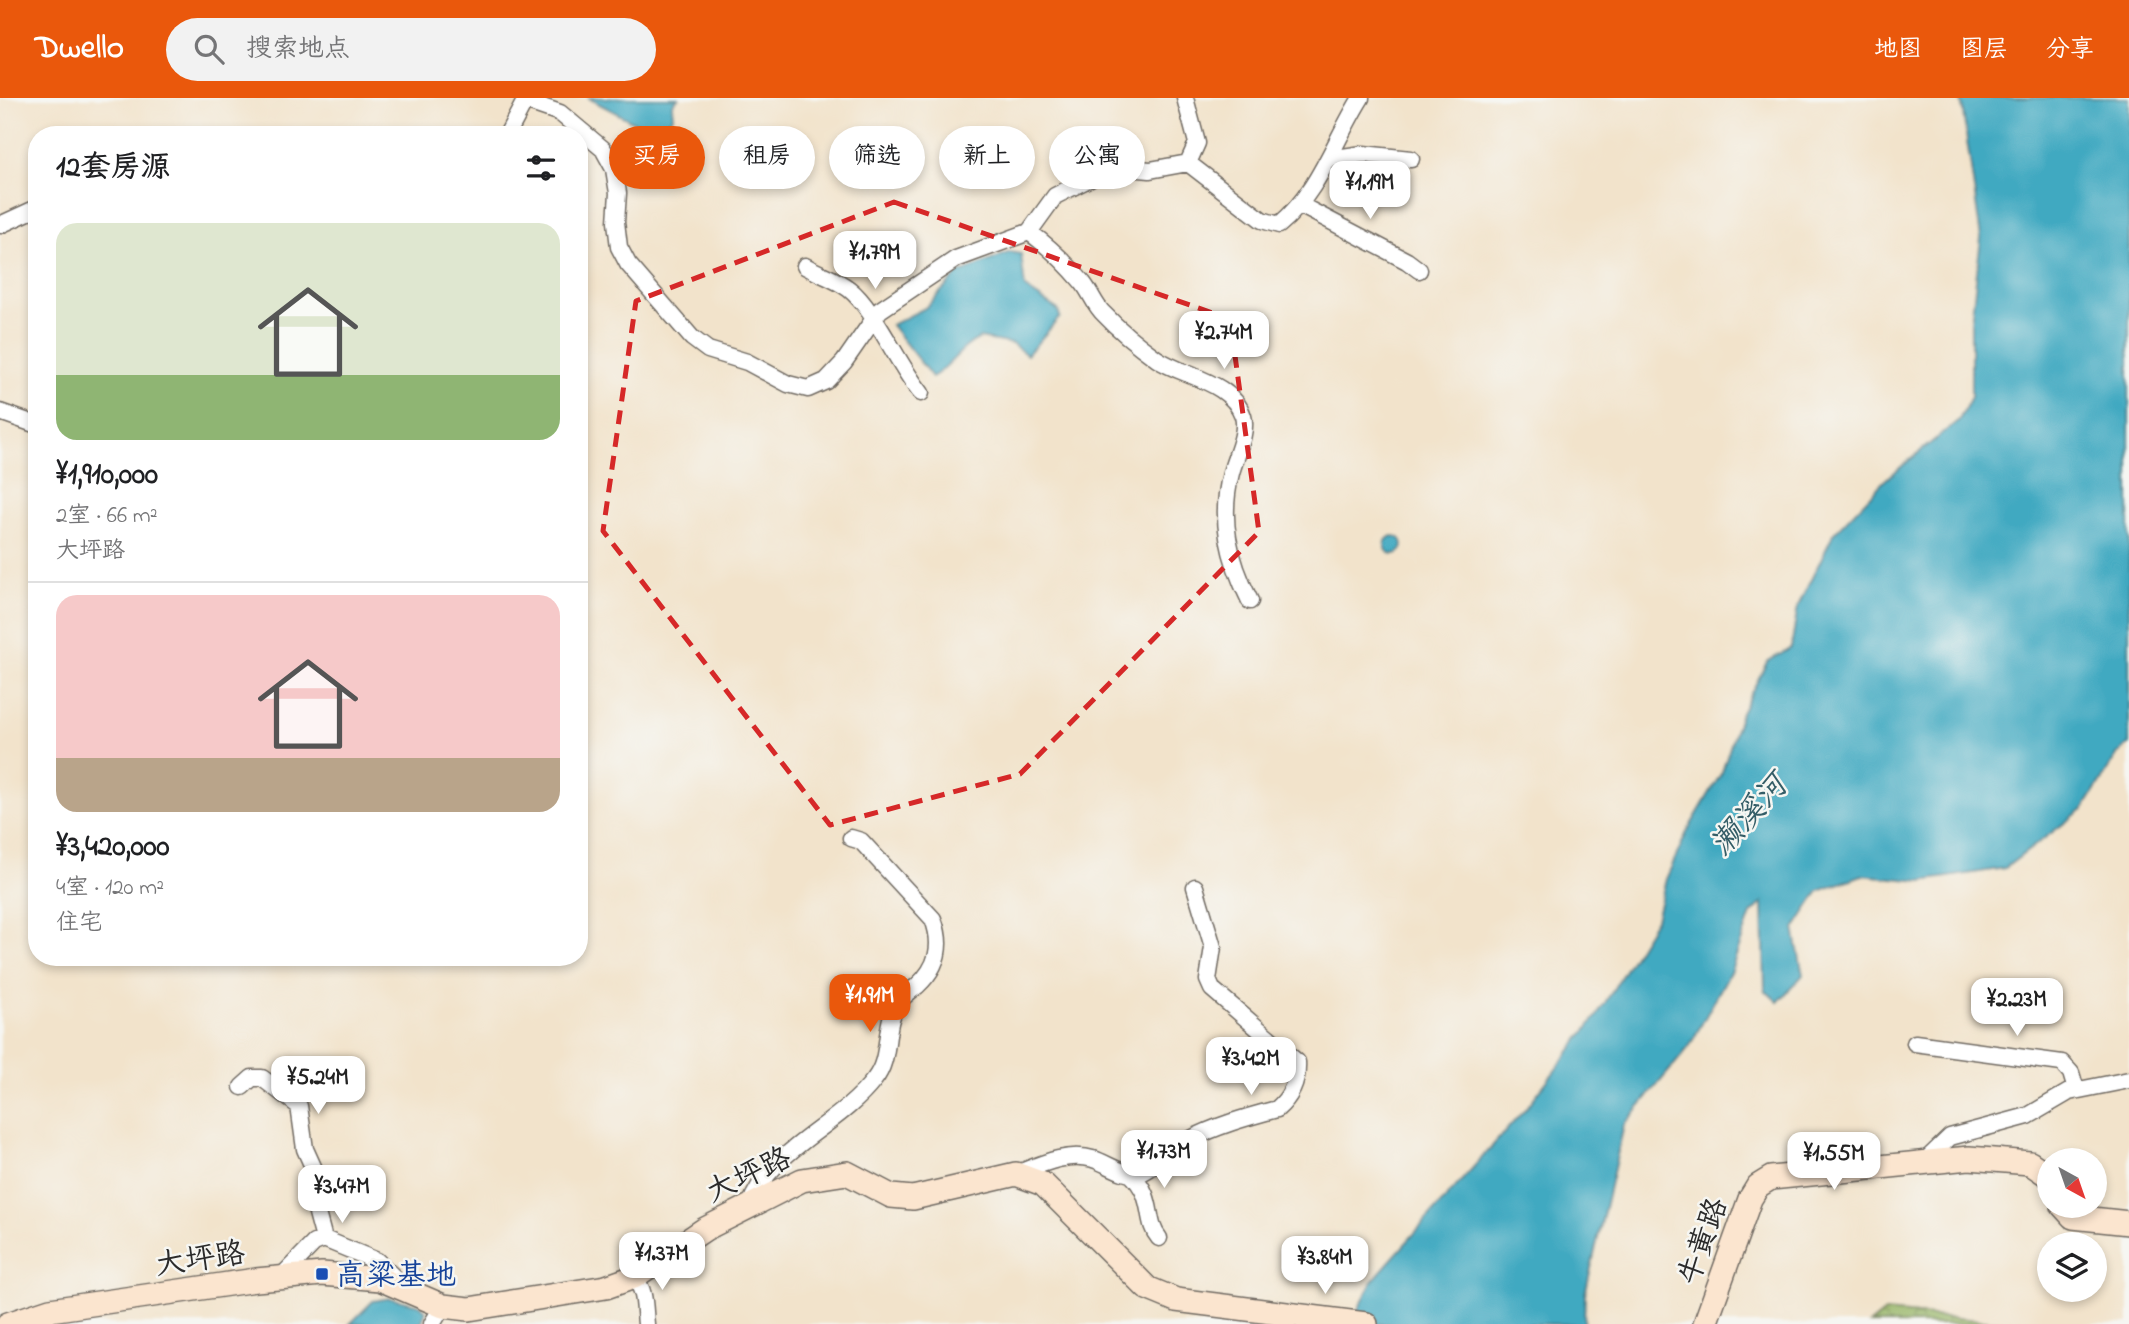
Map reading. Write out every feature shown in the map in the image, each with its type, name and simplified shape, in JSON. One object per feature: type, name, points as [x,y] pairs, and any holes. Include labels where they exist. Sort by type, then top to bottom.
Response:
[{"type":"main road","name":"牛黄路","points":[[1705,1324],[1750,1199],[1758,1186],[1783,1175],[1925,1161],[1969,1158],[2016,1161],[2037,1166]]},
{"type":"main road","name":"大坪路","points":[[8,1324],[50,1310],[280,1278],[349,1275],[380,1279],[407,1289],[437,1315],[606,1287],[634,1277],[705,1229],[802,1180],[846,1173],[891,1196],[913,1198],[1016,1174]]},
{"type":"main road","points":[[1016,1174],[1043,1184],[1068,1205],[1147,1287],[1176,1300],[1366,1324]]},
{"type":"main road","points":[[2082,1218],[2129,1223]]},
{"type":"street","points":[[1185,98],[1197,143],[1188,163]]},
{"type":"street","points":[[588,136],[603,149],[614,169],[618,193],[616,222],[619,247],[628,264],[692,338],[708,350],[747,362],[788,384],[808,389],[827,380],[844,362],[880,310],[956,259],[1030,232],[1055,196],[1104,171],[1119,167],[1150,170],[1188,163],[1262,220],[1279,225],[1300,205],[1329,159],[1361,98]]},
{"type":"street","points":[[512,126],[525,100],[560,113],[576,126]]},
{"type":"street","points":[[1329,159],[1363,154],[1411,159]]},
{"type":"street","points":[[1300,205],[1407,261],[1419,271]]},
{"type":"street","points":[[0,225],[28,212]]},
{"type":"street","points":[[1030,232],[1052,248],[1084,285],[1102,313],[1131,338],[1158,359],[1218,388],[1237,405],[1244,419],[1226,494],[1225,523],[1228,549],[1250,601]]},
{"type":"street","points":[[805,266],[851,291],[873,320],[904,372],[921,393]]},
{"type":"street","points":[[0,412],[28,420]]},
{"type":"street","points":[[749,1208],[759,1184],[778,1161],[818,1133],[873,1082],[881,1070],[891,1020],[898,1003],[920,983],[939,952],[940,943],[933,919],[862,841],[851,838]]},
{"type":"street","points":[[1016,1174],[1042,1164],[1074,1157],[1089,1158],[1130,1174],[1141,1174],[1167,1152],[1208,1131],[1277,1109],[1288,1100],[1297,1074],[1297,1062],[1212,989],[1208,980],[1213,947],[1195,887]]},
{"type":"street","points":[[1915,1043],[2062,1063],[2071,1073],[2076,1090]]},
{"type":"street","points":[[242,1087],[252,1078],[262,1078],[299,1106],[305,1149],[314,1169],[314,1202],[324,1239]]},
{"type":"street","points":[[1925,1161],[1950,1137],[2028,1116],[2051,1100],[2076,1090],[2129,1080]]},
{"type":"street","points":[[1130,1174],[1146,1194],[1152,1230],[1159,1237]]},
{"type":"street","points":[[280,1278],[314,1243],[324,1239],[377,1261],[407,1289]]},
{"type":"street","points":[[634,1277],[643,1293],[646,1324]]},
{"type":"highlighted area","points":[[894,202],[1230,319],[1259,532],[1020,774],[830,825],[603,531],[636,301]]},
{"type":"green space","points":[[1885,1312],[2003,1322],[2004,1324],[1870,1324]]},
{"type":"water","points":[[588,98],[678,98],[672,104],[673,117],[659,126],[641,126]]},
{"type":"water","name":"濑溪河","points":[[1961,98],[2129,98],[2129,744],[2118,754],[2084,808],[2005,868],[1922,881],[1862,875],[1819,891],[1794,929],[1803,975],[1778,1002],[1765,990],[1763,902],[1751,914],[1731,970],[1689,1047],[1624,1125],[1585,1294],[1584,1324],[1351,1324],[1373,1280],[1527,1107],[1597,1016],[1656,919],[1666,879],[1688,830],[1722,772],[1741,713],[1767,662],[1791,648],[1798,606],[1834,533],[1885,480],[1959,420],[1971,397],[1971,322],[1981,238]]},
{"type":"water","points":[[1010,252],[1021,254],[1025,288],[1058,310],[1060,317],[1027,355],[1012,344],[980,338],[932,377],[891,325],[925,308],[958,274]]},
{"type":"water","points":[[1394,536],[1400,539],[1403,545],[1400,551],[1394,554],[1388,551],[1385,545],[1388,539]]},
{"type":"water","points":[[390,1298],[420,1305],[426,1311],[421,1324],[350,1324],[373,1301]]},
{"type":"place","name":"高粱基地","points":[[322,1274]]}]
